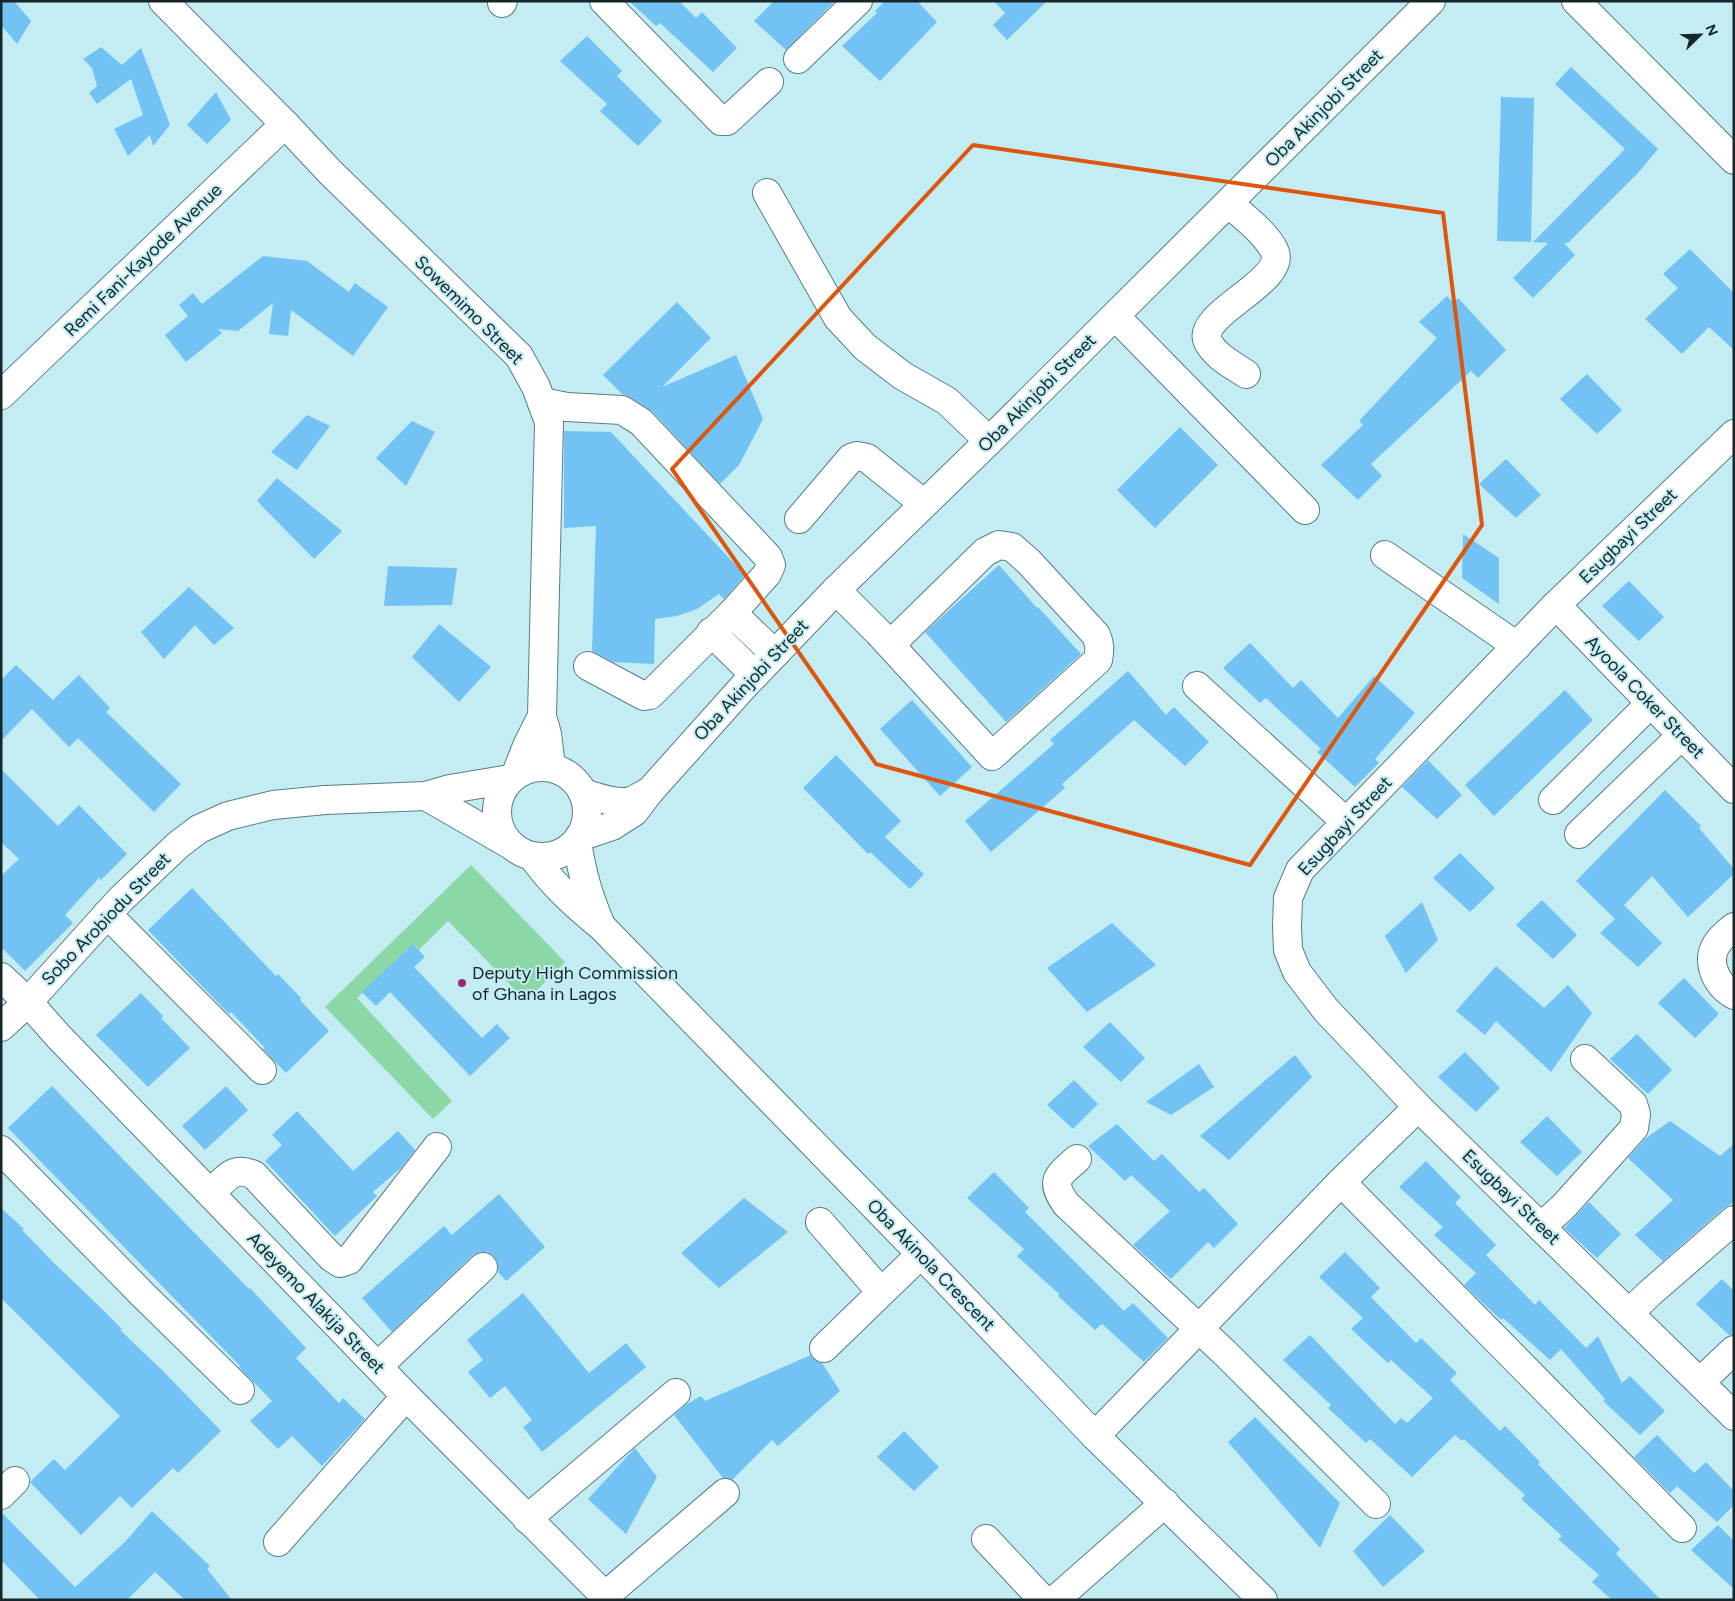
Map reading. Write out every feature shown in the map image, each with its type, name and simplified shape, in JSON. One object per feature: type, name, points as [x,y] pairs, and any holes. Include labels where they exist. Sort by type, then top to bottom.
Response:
[{"type":"street","name":"Sowemimo Street","points":[[163,1],[330,172],[519,356],[529,372],[549,422],[542,716],[552,767]]},
{"type":"street","points":[[604,1],[721,120],[727,121],[768,82]]},
{"type":"street","points":[[798,59],[858,1]]},
{"type":"street","name":"Oba Akinjobi Street","points":[[578,840],[622,820],[634,812],[650,791],[755,675],[836,590],[989,441],[1431,1]]},
{"type":"street","points":[[1576,1],[1734,160]]},
{"type":"street","name":"Remi Fani-Kayode Avenue","points":[[1,395],[285,124]]},
{"type":"street","points":[[767,193],[838,318],[865,347],[903,376],[947,401],[989,441]]},
{"type":"street","points":[[1228,203],[1264,236],[1276,256],[1274,267],[1248,293],[1210,323],[1206,332],[1208,341],[1217,354],[1246,374]]},
{"type":"street","points":[[1115,316],[1305,510]]},
{"type":"street","points":[[542,402],[567,407],[622,410],[630,414],[641,422],[768,557],[771,565],[767,574],[732,613],[650,695],[644,696],[588,666]]},
{"type":"street","name":"Esugbayi Street","points":[[1734,434],[1556,605],[1300,870],[1288,898],[1286,927],[1288,950],[1297,972],[1326,1010],[1418,1107],[1734,1416]]},
{"type":"street","points":[[799,519],[851,458],[857,456],[867,458],[924,504]]},
{"type":"street","points":[[836,590],[890,645],[992,756],[1098,660],[1100,651],[1100,643],[1096,634],[1029,562],[1012,547],[999,545],[985,552],[890,645]]},
{"type":"street","points":[[1385,555],[1517,646]]},
{"type":"street","name":"Ayoola Coker Street","points":[[1556,605],[1734,789]]},
{"type":"street","points":[[732,613],[775,654]]},
{"type":"street","points":[[711,632],[755,675]]},
{"type":"street","points":[[1197,686],[1346,822]]},
{"type":"street","points":[[1553,800],[1650,704]]},
{"type":"street","name":"Sowemimo Street","points":[[513,776],[542,716]]},
{"type":"street","points":[[1579,834],[1682,735]]},
{"type":"street","points":[[426,796],[522,851],[544,857],[555,856],[566,851],[578,840],[586,823],[587,816],[583,793],[576,781],[564,772],[552,767],[538,766],[525,769],[513,776],[500,794],[497,807],[498,821],[502,834],[522,851]]},
{"type":"street","name":"Sobo Arobiodu Street","points":[[1,1027],[28,1002],[107,914],[178,845],[199,829],[228,816],[273,805],[378,796],[426,796],[513,776]]},
{"type":"street","name":"Oba Akinjobi Street","points":[[583,793],[620,802],[632,801],[650,791]]},
{"type":"street","name":"Oba Akinola Crescent","points":[[578,840],[582,875],[588,896],[602,927]]},
{"type":"street","name":"Oba Akinola Crescent","points":[[522,851],[566,897],[602,927],[921,1254],[1095,1436],[1165,1503],[1252,1596]]},
{"type":"street","points":[[107,914],[262,1070]]},
{"type":"street","points":[[1734,927],[1718,942],[1711,960],[1714,973],[1722,987],[1734,995]]},
{"type":"street","name":"Adeyemo Alakija Street","points":[[1,977],[28,1002],[59,1037],[406,1396],[607,1598]]},
{"type":"street","points":[[1542,1227],[1564,1206],[1634,1128],[1636,1114],[1633,1104],[1585,1059]]},
{"type":"street","points":[[1095,1436],[1341,1182],[1418,1107]]},
{"type":"street","points":[[210,1193],[236,1170],[244,1170],[254,1175],[330,1257],[340,1263],[349,1260],[437,1147]]},
{"type":"street","points":[[1,1150],[142,1294],[240,1390]]},
{"type":"street","points":[[1077,1159],[1060,1174],[1056,1185],[1058,1194],[1066,1204],[1199,1330],[1376,1504]]},
{"type":"street","points":[[1341,1182],[1682,1528]]},
{"type":"street","points":[[1629,1313],[1734,1220]]},
{"type":"street","points":[[820,1222],[881,1292]]},
{"type":"street","points":[[824,1348],[921,1254]]},
{"type":"street","points":[[378,1366],[483,1267]]},
{"type":"street","points":[[1700,1382],[1734,1350]]},
{"type":"street","points":[[527,1519],[676,1392]]},
{"type":"street","points":[[278,1542],[406,1396]]},
{"type":"street","points":[[607,1598],[725,1493]]},
{"type":"street","points":[[1055,1600],[1165,1503]]},
{"type":"street","points":[[986,1539],[1042,1600]]},
{"type":"highlighted area","points":[[973,145],[1443,213],[1482,525],[1250,865],[876,764],[672,469]]},
{"type":"green space","points":[[471,865],[565,962],[526,1001],[448,921],[419,950],[413,944],[357,998],[452,1101],[433,1119],[325,1007]]},
{"type":"building","points":[[1,1],[14,1],[31,21],[17,44],[1,25]]},
{"type":"building","points":[[629,1],[679,1],[696,18],[702,12],[737,48],[713,72],[660,23],[656,26]]},
{"type":"building","points":[[774,1],[835,1],[786,50],[754,21]]},
{"type":"building","points":[[885,1],[917,1],[937,22],[880,81],[842,46],[877,13],[875,11]]},
{"type":"building","points":[[994,1],[1047,1],[1007,40],[993,25],[1005,13]]},
{"type":"building","points":[[587,36],[622,71],[617,76],[662,121],[638,146],[600,111],[607,104],[560,61]]},
{"type":"building","points":[[101,47],[122,65],[141,48],[170,125],[153,146],[150,135],[128,156],[114,129],[143,115],[131,79],[97,104],[89,93],[97,86],[92,68],[83,59]]},
{"type":"building","points":[[1571,67],[1658,149],[1637,174],[1568,243],[1564,243],[1575,255],[1533,298],[1513,278],[1548,243],[1533,242],[1625,149],[1555,84]]},
{"type":"building","points":[[216,92],[231,120],[207,144],[187,125]]},
{"type":"building","points":[[1501,97],[1534,98],[1531,242],[1497,241]]},
{"type":"building","points":[[1690,249],[1734,293],[1734,350],[1709,327],[1682,354],[1645,319],[1678,288],[1663,274]]},
{"type":"building","points":[[263,256],[307,261],[349,292],[355,283],[388,307],[353,356],[291,310],[288,336],[269,334],[273,303],[238,331],[218,329],[222,333],[186,362],[165,335],[188,316],[179,305],[193,293],[202,304]]},
{"type":"building","points":[[1447,296],[1454,303],[1458,298],[1506,350],[1478,378],[1471,371],[1371,464],[1382,476],[1358,500],[1321,465],[1363,425],[1359,421],[1437,338],[1419,322]]},
{"type":"building","points":[[677,302],[711,338],[662,387],[736,355],[763,419],[739,465],[720,484],[652,411],[622,394],[603,375]]},
{"type":"building","points":[[1587,374],[1622,410],[1597,434],[1560,399]]},
{"type":"building","points":[[307,415],[330,426],[297,470],[271,452]]},
{"type":"building","points":[[412,421],[435,432],[406,486],[376,458]]},
{"type":"building","points":[[1180,427],[1218,465],[1155,528],[1117,490]]},
{"type":"building","points":[[564,431],[611,432],[745,575],[724,599],[719,594],[697,609],[677,616],[655,619],[654,664],[613,662],[592,651],[596,526],[564,528]]},
{"type":"building","points":[[1506,459],[1541,495],[1516,518],[1479,484]]},
{"type":"building","points":[[277,478],[342,531],[314,559],[257,501]]},
{"type":"building","points":[[1463,534],[1499,558],[1499,604],[1462,578]]},
{"type":"building","points":[[999,565],[1081,654],[1006,722],[925,632]]},
{"type":"building","points":[[388,566],[457,568],[452,605],[384,606]]},
{"type":"building","points":[[1629,581],[1664,617],[1639,641],[1602,606]]},
{"type":"building","points":[[189,587],[234,628],[214,645],[195,625],[164,659],[141,632]]},
{"type":"building","points":[[439,624],[491,667],[459,702],[412,657]]},
{"type":"building","points":[[1250,643],[1293,688],[1301,680],[1338,718],[1374,676],[1415,713],[1375,759],[1379,763],[1355,787],[1317,752],[1321,749],[1266,698],[1260,703],[1223,668]]},
{"type":"building","points":[[16,665],[53,700],[79,675],[110,708],[106,712],[181,784],[154,812],[78,738],[69,747],[32,709],[1,741],[1,680]]},
{"type":"building","points":[[1128,671],[1166,715],[1174,707],[1209,742],[1185,766],[1134,720],[1062,784],[1065,788],[991,852],[965,821],[1054,744],[1050,740]]},
{"type":"building","points":[[1565,690],[1593,720],[1494,816],[1465,785]]},
{"type":"building","points":[[912,700],[972,767],[940,796],[880,729]]},
{"type":"building","points":[[836,755],[901,821],[885,837],[924,874],[910,889],[870,852],[868,854],[803,788]]},
{"type":"building","points":[[1428,760],[1462,795],[1437,819],[1402,787]]},
{"type":"building","points":[[1,769],[58,826],[79,805],[127,854],[101,880],[99,878],[65,915],[73,923],[25,971],[1,947],[1,876],[19,859],[1,842]]},
{"type":"building","points":[[1665,790],[1701,826],[1699,828],[1734,869],[1734,874],[1688,917],[1652,876],[1624,905],[1662,943],[1638,967],[1600,933],[1615,919],[1576,881]]},
{"type":"building","points":[[1460,853],[1495,888],[1470,912],[1433,878]]},
{"type":"building","points":[[192,888],[276,976],[278,974],[301,998],[300,1000],[329,1031],[286,1073],[231,1012],[229,1014],[148,930]]},
{"type":"building","points":[[1542,900],[1577,935],[1553,959],[1516,925]]},
{"type":"building","points":[[1422,902],[1438,940],[1406,973],[1385,936]]},
{"type":"building","points":[[1112,923],[1156,965],[1087,1012],[1047,968]]},
{"type":"building","points":[[413,944],[425,957],[414,967],[482,1038],[497,1024],[510,1038],[470,1076],[390,992],[376,1006],[362,992]]},
{"type":"building","points":[[1496,966],[1544,1008],[1568,985],[1592,1013],[1551,1072],[1496,1021],[1485,1035],[1456,1011]]},
{"type":"building","points":[[1684,978],[1719,1014],[1695,1038],[1658,1003]]},
{"type":"building","points":[[141,993],[163,1016],[161,1018],[190,1048],[148,1087],[96,1035]]},
{"type":"building","points":[[1110,1022],[1145,1058],[1121,1082],[1083,1047]]},
{"type":"building","points":[[1637,1034],[1672,1070],[1648,1094],[1610,1059]]},
{"type":"building","points":[[1465,1052],[1500,1088],[1476,1112],[1438,1077]]},
{"type":"building","points":[[1295,1055],[1312,1077],[1229,1160],[1200,1136]]},
{"type":"building","points":[[1199,1064],[1214,1087],[1171,1115],[1146,1102]]},
{"type":"building","points":[[1074,1080],[1098,1104],[1073,1129],[1047,1105]]},
{"type":"building","points":[[52,1086],[250,1288],[306,1348],[296,1358],[339,1403],[343,1398],[365,1419],[322,1466],[292,1436],[278,1449],[250,1421],[272,1401],[8,1128]]},
{"type":"building","points":[[226,1086],[248,1110],[205,1150],[182,1126]]},
{"type":"building","points":[[297,1111],[353,1171],[398,1131],[415,1150],[401,1168],[373,1192],[377,1196],[335,1236],[265,1161],[282,1145],[272,1135]]},
{"type":"building","points":[[1547,1116],[1582,1152],[1557,1176],[1520,1142]]},
{"type":"building","points":[[1670,1121],[1720,1156],[1734,1144],[1734,1202],[1724,1208],[1663,1261],[1635,1235],[1673,1200],[1628,1158],[1645,1139]]},
{"type":"building","points":[[1117,1124],[1154,1161],[1162,1154],[1199,1192],[1204,1188],[1238,1224],[1214,1248],[1208,1242],[1171,1279],[1133,1245],[1170,1211],[1131,1175],[1125,1181],[1088,1146]]},
{"type":"building","points":[[1426,1161],[1461,1197],[1455,1203],[1496,1245],[1486,1255],[1535,1305],[1539,1300],[1586,1348],[1598,1336],[1622,1383],[1630,1376],[1665,1411],[1640,1435],[1603,1401],[1605,1399],[1561,1349],[1550,1360],[1503,1318],[1501,1320],[1464,1285],[1476,1273],[1434,1235],[1443,1227],[1399,1187]]},
{"type":"building","points":[[994,1172],[1029,1208],[1025,1212],[1124,1311],[1133,1303],[1168,1338],[1144,1362],[1102,1324],[1095,1330],[1058,1296],[1059,1294],[1017,1256],[1024,1249],[967,1198]]},
{"type":"building","points":[[499,1194],[545,1247],[506,1281],[498,1272],[498,1264],[494,1256],[487,1252],[473,1255],[392,1332],[362,1298],[444,1226],[452,1235]]},
{"type":"building","points":[[744,1198],[788,1232],[719,1288],[681,1253]]},
{"type":"building","points":[[1589,1202],[1621,1234],[1597,1258],[1564,1228]]},
{"type":"building","points":[[1,1208],[24,1229],[22,1230],[55,1264],[122,1329],[120,1330],[221,1431],[178,1473],[173,1468],[132,1508],[120,1496],[81,1535],[30,1482],[54,1459],[65,1470],[120,1416],[1,1298]]},
{"type":"building","points":[[1345,1252],[1380,1288],[1371,1297],[1416,1343],[1421,1338],[1457,1373],[1450,1380],[1500,1431],[1505,1426],[1540,1462],[1538,1464],[1620,1549],[1616,1554],[1661,1600],[1612,1600],[1592,1582],[1599,1575],[1558,1539],[1562,1536],[1521,1499],[1525,1495],[1464,1439],[1462,1441],[1455,1435],[1412,1477],[1370,1439],[1366,1443],[1328,1408],[1331,1405],[1283,1360],[1310,1335],[1395,1424],[1401,1418],[1407,1423],[1433,1398],[1391,1360],[1388,1363],[1351,1329],[1363,1318],[1319,1277]]},
{"type":"building","points":[[1722,1279],[1734,1291],[1734,1335],[1729,1335],[1696,1304]]},
{"type":"building","points":[[523,1293],[589,1373],[626,1343],[646,1367],[542,1452],[523,1427],[532,1420],[505,1386],[490,1398],[468,1372],[483,1360],[467,1340]]},
{"type":"building","points":[[811,1355],[813,1359],[822,1363],[840,1391],[778,1446],[772,1440],[732,1480],[723,1478],[674,1415],[687,1404],[701,1396],[705,1401]]},
{"type":"building","points":[[1255,1417],[1340,1503],[1320,1548],[1228,1442]]},
{"type":"building","points":[[904,1431],[939,1467],[914,1491],[877,1457]]},
{"type":"building","points":[[1657,1435],[1694,1473],[1706,1462],[1734,1491],[1734,1505],[1717,1522],[1677,1486],[1670,1493],[1634,1457]]},
{"type":"building","points":[[635,1448],[657,1477],[626,1534],[588,1499]]},
{"type":"building","points":[[152,1511],[210,1566],[207,1569],[232,1600],[185,1600],[155,1572],[127,1600],[40,1600],[1,1560],[1,1512],[75,1587],[125,1542]]},
{"type":"building","points":[[1390,1515],[1425,1551],[1383,1587],[1353,1551]]},
{"type":"building","points":[[1718,1525],[1734,1541],[1734,1589],[1691,1550]]},
{"type":"place","name":"Deputy High Commission of Ghana in Lagos","points":[[462,983]]}]
